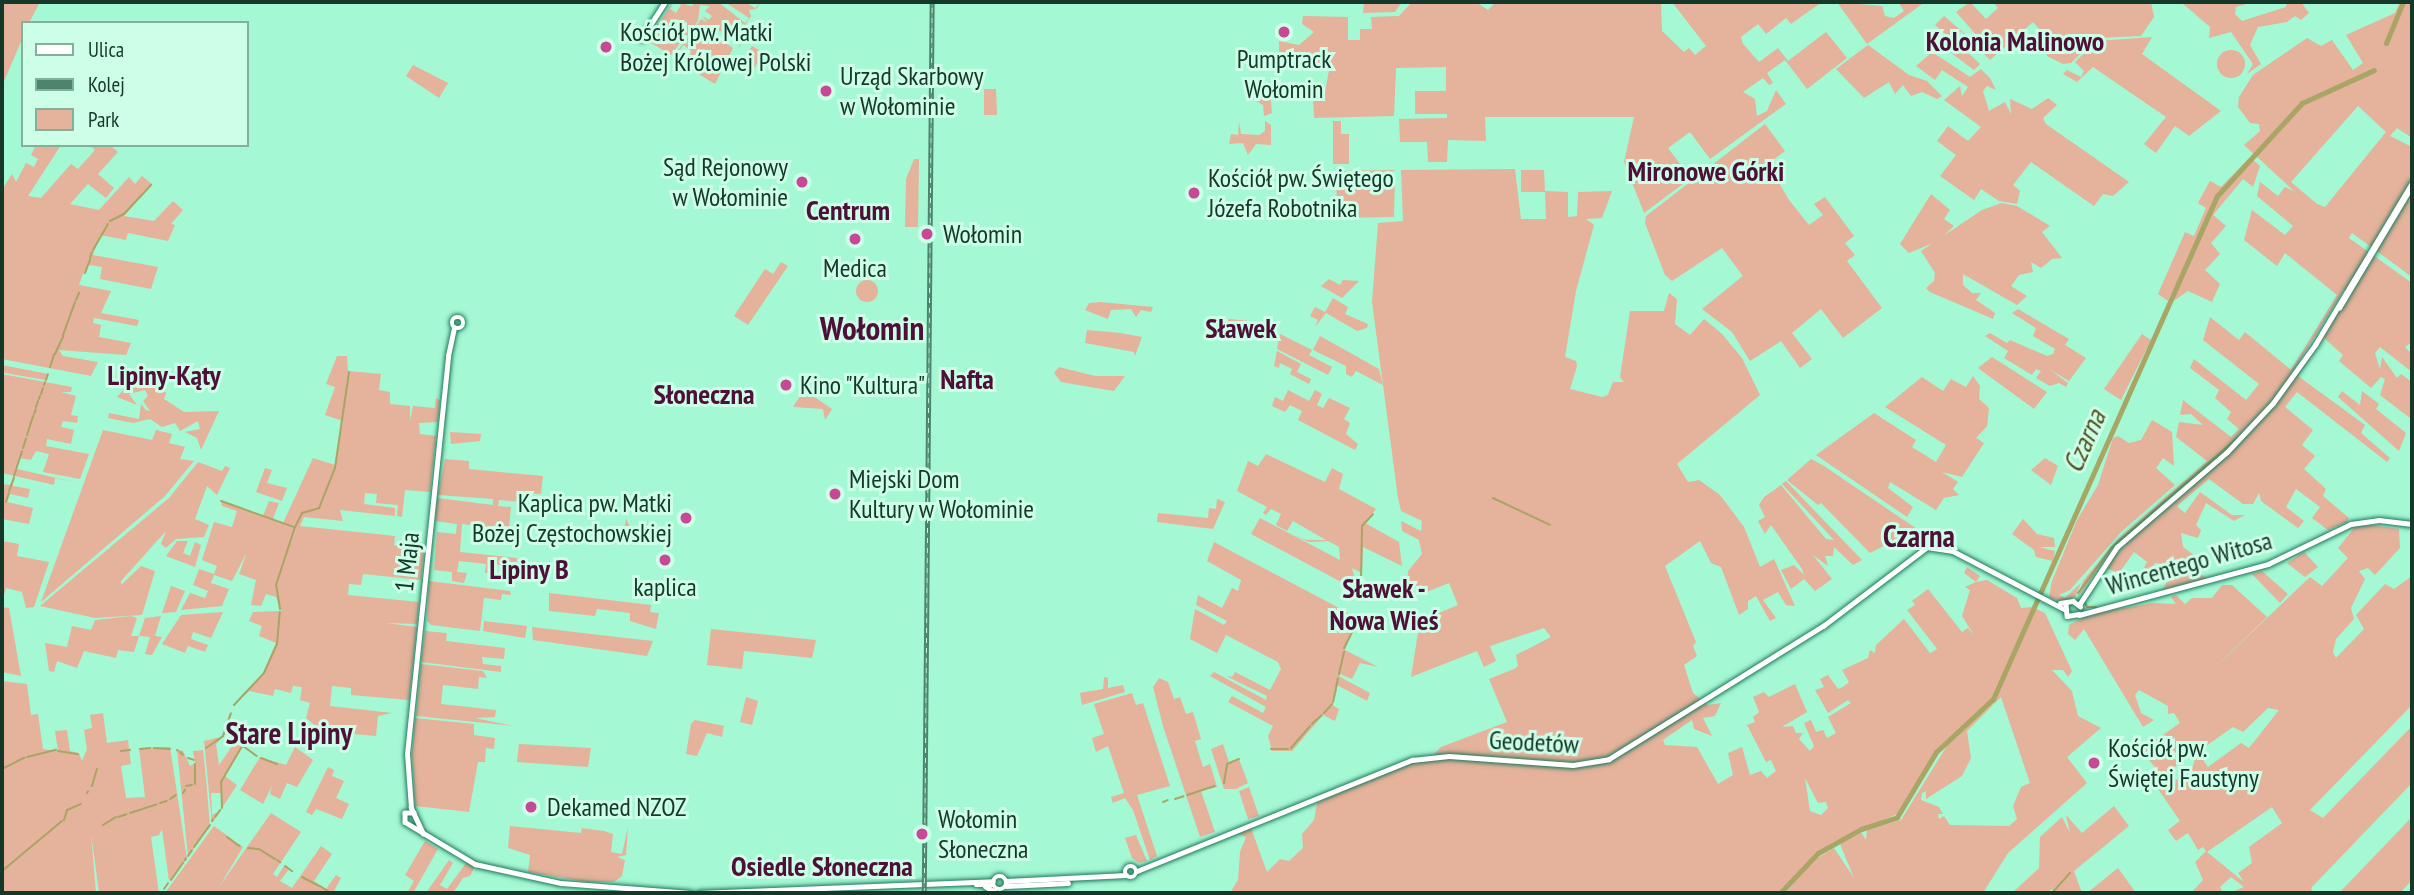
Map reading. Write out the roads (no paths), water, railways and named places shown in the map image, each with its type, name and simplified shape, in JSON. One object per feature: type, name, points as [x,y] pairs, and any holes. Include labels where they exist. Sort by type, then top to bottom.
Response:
[{"type":"main road","points":[[641,39],[665,2]]},
{"type":"main road","points":[[2078,605],[2065,606],[2069,618],[2079,615],[2078,605],[2084,591],[2122,541],[2253,427],[2297,371],[2412,184]]},
{"type":"main road","name":"1 Maja","points":[[407,812],[410,801],[410,720],[447,356],[454,328]]},
{"type":"main road","name":"Wincentego Witosa","points":[[2079,615],[2260,567],[2351,524],[2379,520],[2412,524]]},
{"type":"main road","name":"Geodetów","points":[[1136,869],[1412,760],[1437,756],[1592,764],[1620,754],[1836,617],[1927,547],[1931,540],[1936,546],[2065,606]]},
{"type":"main road","name":"Wincentego Witosa","points":[[2078,605],[2094,610]]},
{"type":"main road","name":"1 Maja","points":[[410,801],[423,834]]},
{"type":"main road","points":[[411,824],[415,817],[407,812],[403,820],[468,861],[552,881],[691,893]]},
{"type":"main road","points":[[958,883],[993,883],[999,876],[1013,886],[1125,874],[1133,877],[1136,869],[1128,866],[1125,874]]},
{"type":"main road","points":[[698,893],[958,883],[993,883],[999,889],[1006,883],[1088,880]]},
{"type":"main road","points":[[977,885],[997,893]]},
{"type":"main road","points":[[1006,893],[1013,886]]},
{"type":"waterway","name":"Czarna","points":[[2386,43],[2403,2]]},
{"type":"waterway","name":"Czarna","points":[[1780,893],[1818,853],[1861,829],[1897,817],[1936,752],[1993,699],[2217,196],[2302,103],[2374,70]]},
{"type":"waterway","points":[[110,221],[124,214],[151,185]]},
{"type":"waterway","points":[[93,250],[108,224]]},
{"type":"waterway","points":[[90,258],[92,252]]},
{"type":"waterway","points":[[85,273],[90,260]]},
{"type":"waterway","points":[[76,300],[79,293]]},
{"type":"waterway","points":[[63,335],[75,302]]},
{"type":"waterway","points":[[55,354],[63,337]]},
{"type":"waterway","points":[[50,367],[54,355]]},
{"type":"waterway","points":[[280,609],[276,585],[295,527],[302,513],[319,508],[335,468],[349,372]]},
{"type":"waterway","points":[[46,380],[48,374]]},
{"type":"waterway","points":[[41,394],[43,388]]},
{"type":"waterway","points":[[36,407],[38,401]]},
{"type":"waterway","points":[[34,414],[36,409]]},
{"type":"waterway","points":[[27,435],[33,416]]},
{"type":"waterway","points":[[23,448],[26,438]]},
{"type":"waterway","points":[[2078,593],[2111,548],[2237,438]]},
{"type":"waterway","points":[[14,476],[22,451]]},
{"type":"waterway","points":[[9,491],[14,478]]},
{"type":"waterway","points":[[6,502],[9,493]]},
{"type":"waterway","points":[[1493,498],[1550,525]]},
{"type":"waterway","points":[[221,501],[294,527]]},
{"type":"waterway","points":[[1361,580],[1362,526],[1373,514]]},
{"type":"waterway","points":[[1360,586],[1360,591]]},
{"type":"waterway","points":[[2084,600],[2087,607],[2096,607]]},
{"type":"waterway","points":[[234,705],[264,673],[277,644],[280,612]]},
{"type":"waterway","points":[[1355,626],[1358,619]]},
{"type":"waterway","points":[[1344,648],[1354,628]]},
{"type":"waterway","points":[[1339,674],[1344,652]]},
{"type":"waterway","points":[[1336,688],[1338,678]]},
{"type":"waterway","points":[[1333,702],[1336,689]]},
{"type":"waterway","points":[[1324,713],[1332,704]]},
{"type":"waterway","points":[[206,748],[223,736],[231,713]]},
{"type":"waterway","points":[[1312,724],[1322,715]]},
{"type":"waterway","points":[[1291,748],[1310,726]]},
{"type":"waterway","points":[[222,808],[221,782],[242,746]]},
{"type":"waterway","points":[[243,746],[257,756]]},
{"type":"waterway","points":[[140,749],[150,748]]},
{"type":"waterway","points":[[154,748],[170,749]]},
{"type":"waterway","points":[[1271,749],[1288,749]]},
{"type":"waterway","points":[[27,757],[56,750]]},
{"type":"waterway","points":[[121,751],[130,750]]},
{"type":"waterway","points":[[58,751],[78,754]]},
{"type":"waterway","points":[[180,752],[183,755]]},
{"type":"waterway","points":[[2,769],[24,758]]},
{"type":"waterway","points":[[188,758],[194,760]]},
{"type":"waterway","points":[[261,758],[277,764]]},
{"type":"waterway","points":[[1224,783],[1227,764],[1239,759]]},
{"type":"waterway","points":[[195,764],[195,784]]},
{"type":"waterway","points":[[92,786],[97,769]]},
{"type":"waterway","points":[[186,786],[192,785]]},
{"type":"waterway","points":[[1187,795],[1215,786]]},
{"type":"waterway","points":[[170,799],[176,795]]},
{"type":"waterway","points":[[1175,799],[1184,796]]},
{"type":"waterway","points":[[1163,802],[1168,800]]},
{"type":"waterway","points":[[160,803],[167,801]]},
{"type":"waterway","points":[[64,820],[67,810],[81,804]]},
{"type":"waterway","points":[[130,813],[157,804]]},
{"type":"waterway","points":[[215,817],[220,810]]},
{"type":"waterway","points":[[118,817],[127,814]]},
{"type":"waterway","points":[[103,825],[116,817]]},
{"type":"waterway","points":[[2,871],[62,821]]},
{"type":"waterway","points":[[194,847],[210,825]]},
{"type":"waterway","points":[[227,837],[235,843]]},
{"type":"waterway","points":[[236,844],[240,846]]},
{"type":"waterway","points":[[248,848],[258,849]]},
{"type":"waterway","points":[[259,849],[275,859]]},
{"type":"waterway","points":[[188,856],[192,850]]},
{"type":"waterway","points":[[171,880],[183,863]]},
{"type":"waterway","points":[[2052,893],[2070,873]]},
{"type":"waterway","points":[[302,877],[319,886]]},
{"type":"waterway","points":[[164,889],[168,883]]},
{"type":"waterway","points":[[320,886],[329,892]]},
{"type":"railway","points":[[924,893],[932,2]]},
{"type":"place","name":"Pumptrack Wołomin","points":[[1284,32]]},
{"type":"place","name":"Kościół pw. Matki Bożej Królowej Polski","points":[[606,47]]},
{"type":"place","name":"Urząd Skarbowy w Wołominie","points":[[826,91]]},
{"type":"place","name":"Sąd Rejonowy w Wołominie","points":[[802,182]]},
{"type":"place","name":"Kościół pw. Świętego Józefa Robotnika","points":[[1194,193]]},
{"type":"place","name":"Wołomin","points":[[927,234]]},
{"type":"place","name":"Medica","points":[[855,239]]},
{"type":"place","name":"Kino \"Kultura\"","points":[[786,385]]},
{"type":"place","name":"Miejski Dom Kultury w Wołominie","points":[[835,494]]},
{"type":"place","name":"Kaplica pw. Matki Bożej Częstochowskiej","points":[[686,518]]},
{"type":"place","name":"kaplica","points":[[665,560]]},
{"type":"place","name":"Kościół pw. Świętej Faustyny","points":[[2094,763]]},
{"type":"place","name":"Dekamed NZOZ","points":[[531,807]]},
{"type":"place","name":"Wołomin Słoneczna","points":[[922,834]]},
{"type":"district","name":"Kolonia Malinowo","points":[[2015,41]]},
{"type":"district","name":"Mironowe Górki","points":[[1706,171]]},
{"type":"district","name":"Centrum","points":[[848,210]]},
{"type":"district","name":"Wołomin","points":[[872,328]]},
{"type":"district","name":"Sławek","points":[[1241,328]]},
{"type":"district","name":"Lipiny-Kąty","points":[[164,375]]},
{"type":"district","name":"Nafta","points":[[967,379]]},
{"type":"district","name":"Słoneczna","points":[[704,394]]},
{"type":"district","name":"Czarna","points":[[1919,536]]},
{"type":"district","name":"Lipiny B","points":[[529,569]]},
{"type":"district","name":"Sławek - Nowa Wieś","points":[[1384,604]]},
{"type":"district","name":"Stare Lipiny","points":[[289,733]]},
{"type":"district","name":"Osiedle Słoneczna","points":[[822,866]]}]
